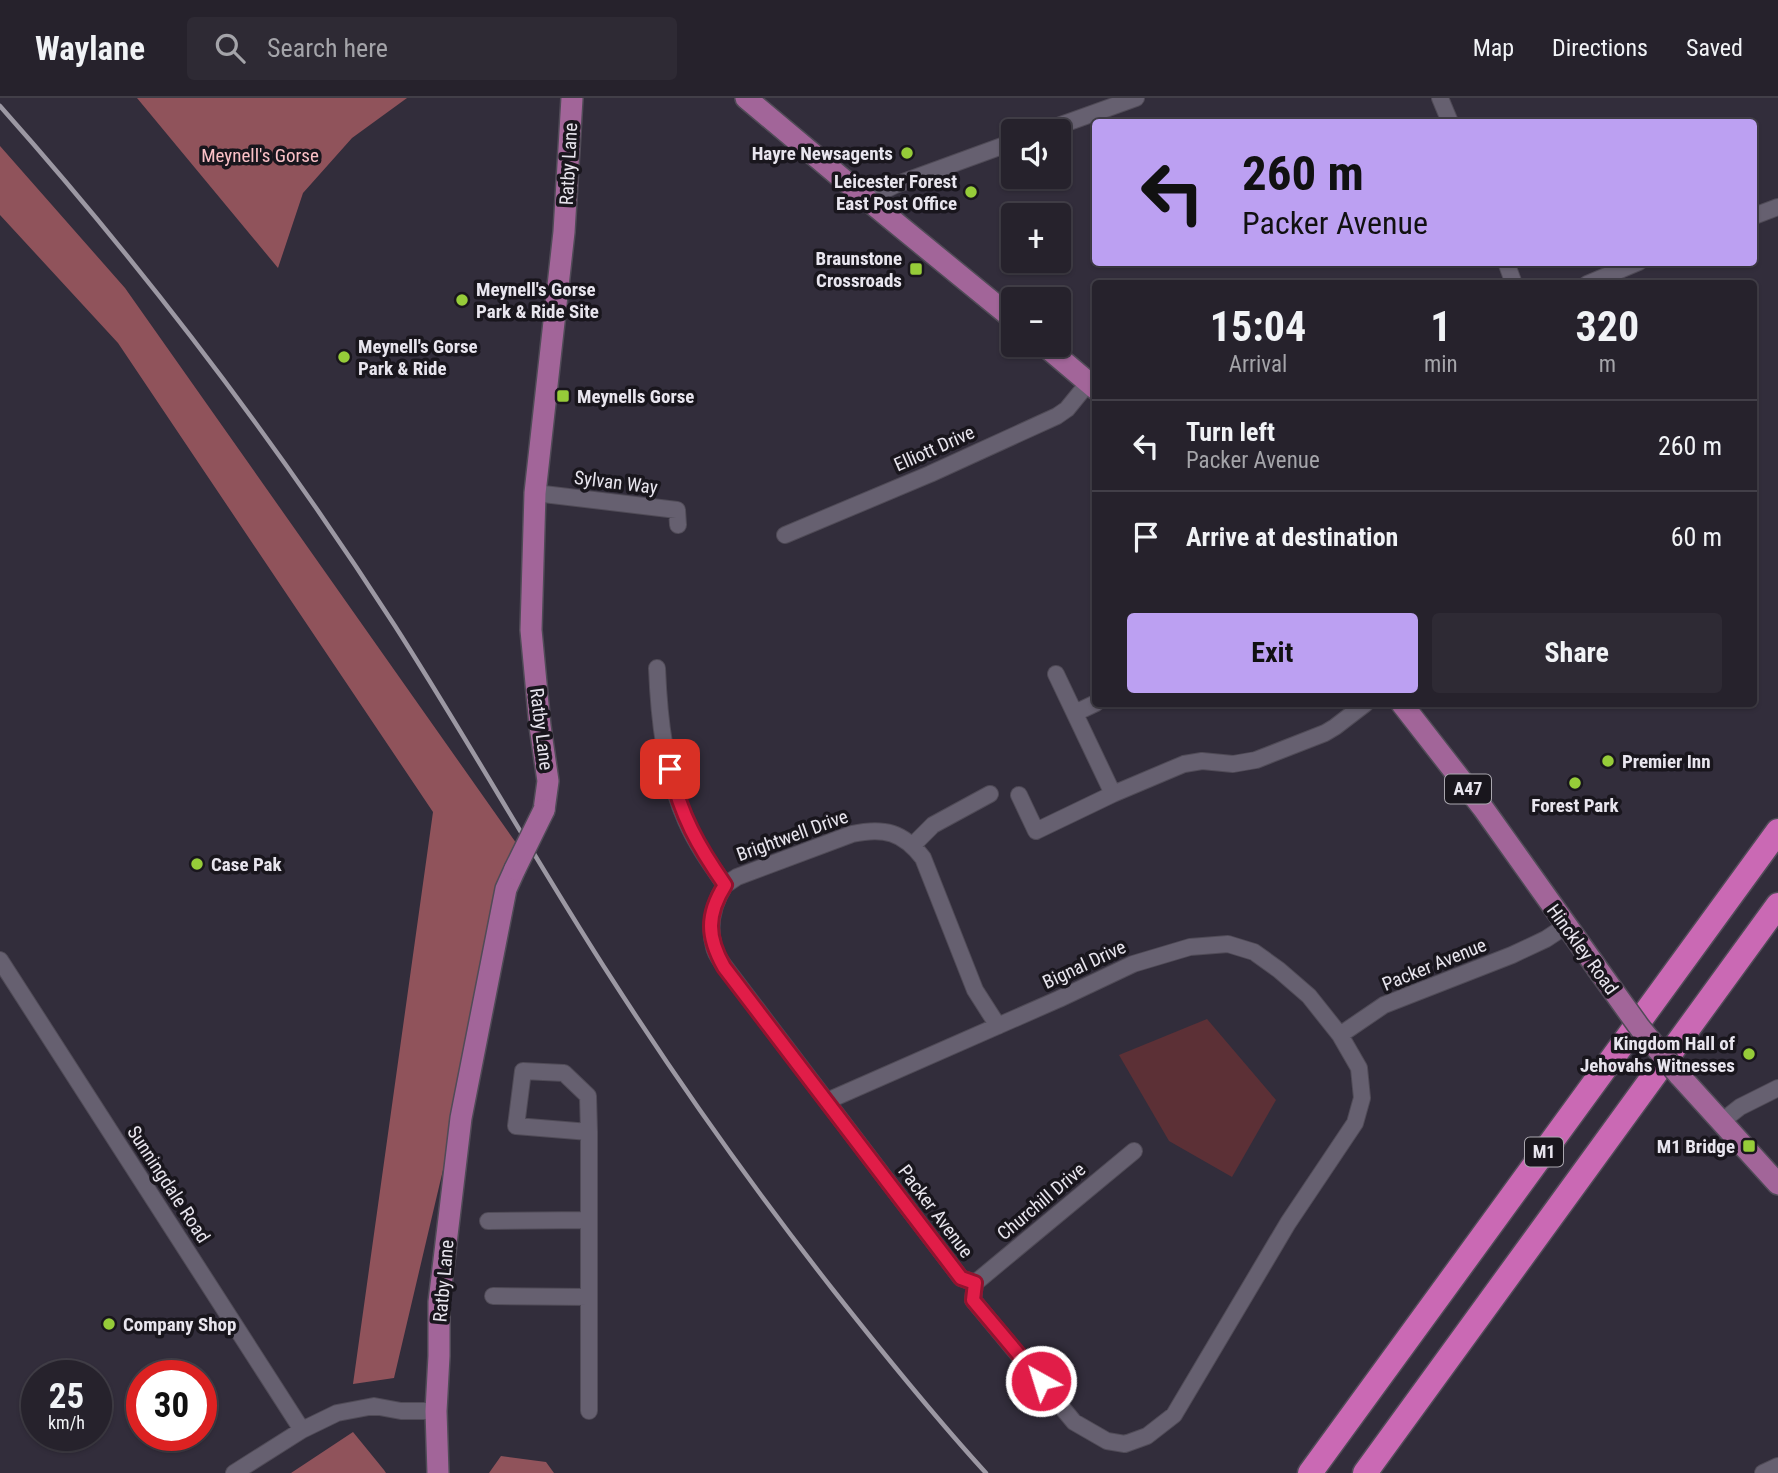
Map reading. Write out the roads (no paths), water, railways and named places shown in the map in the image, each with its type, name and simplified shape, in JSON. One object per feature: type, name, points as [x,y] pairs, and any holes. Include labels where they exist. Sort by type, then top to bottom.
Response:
[{"type":"highway","name":"M1","points":[[1310,1473],[1778,831]]},
{"type":"highway","name":"M1","points":[[1366,1473],[1778,905]]},
{"type":"main road","name":"Ratby Lane","points":[[438,1473],[436,1411],[439,1302],[461,1118],[506,889],[544,810],[548,781],[531,630],[535,493],[564,232],[572,98]]},
{"type":"main road","points":[[746,98],[1001,309]]},
{"type":"main road","points":[[1058,357],[1092,386]]},
{"type":"main road","name":"Hinckley Road","points":[[1404,707],[1483,808],[1640,1028],[1714,1115],[1778,1184]]},
{"type":"street","points":[[1071,121],[1136,98]]},
{"type":"street","points":[[1440,98],[1449,119]]},
{"type":"street","points":[[869,201],[895,185],[1001,146]]},
{"type":"street","points":[[1757,215],[1778,206]]},
{"type":"street","points":[[1596,280],[1630,266]]},
{"type":"street","name":"Elliott Drive","points":[[785,535],[930,474],[1057,416],[1092,386]]},
{"type":"street","name":"Sylvan Way","points":[[535,493],[677,510],[678,525]]},
{"type":"street","points":[[657,668],[659,713],[674,789],[686,821],[725,885]]},
{"type":"street","points":[[1056,674],[1113,794]]},
{"type":"street","points":[[1075,713],[1092,705]]},
{"type":"street","points":[[1019,795],[1036,831],[1184,764],[1202,761],[1233,764],[1256,760],[1325,733],[1361,707]]},
{"type":"street","points":[[990,794],[933,825],[913,845],[923,858],[975,990],[998,1026]]},
{"type":"street","name":"Brightwell Drive","points":[[725,885],[737,877],[867,830],[898,835],[913,845]]},
{"type":"street","name":"Packer Avenue","points":[[725,885],[717,898],[711,921],[714,948],[724,967],[961,1278],[975,1283],[973,1300],[1074,1422],[1107,1441],[1125,1444],[1147,1436],[1174,1415],[1289,1223],[1355,1123],[1362,1098],[1359,1068],[1340,1035],[1384,1005],[1512,955],[1546,939],[1567,925]]},
{"type":"street","name":"Bignal Drive","points":[[827,1101],[1133,964],[1190,947],[1228,944],[1254,952],[1309,996],[1340,1035]]},
{"type":"street","name":"Sunningdale Road","points":[[0,960],[302,1430]]},
{"type":"street","points":[[589,1132],[516,1126],[523,1071],[564,1073],[588,1096],[589,1132],[589,1411]]},
{"type":"street","points":[[1714,1115],[1740,1107],[1778,1088]]},
{"type":"street","name":"Churchill Drive","points":[[975,1283],[1134,1152]]},
{"type":"street","points":[[488,1221],[589,1220]]},
{"type":"street","points":[[493,1296],[589,1297]]},
{"type":"street","points":[[234,1473],[302,1430],[337,1413],[374,1406],[401,1411],[436,1411]]},
{"type":"street","points":[[1763,1473],[1778,1466]]},
{"type":"railway","points":[[0,106],[158,294],[304,490],[395,626],[581,930],[689,1094],[745,1174],[834,1291],[908,1383],[986,1473]]},
{"type":"place","name":"Hayre Newsagents","points":[[907,153]]},
{"type":"place","name":"Leicester Forest East Post Office","points":[[971,192]]},
{"type":"place","name":"Braunstone Crossroads","points":[[916,269]]},
{"type":"place","name":"Meynell's Gorse Park & Ride Site","points":[[462,300]]},
{"type":"place","name":"Meynell's Gorse Park & Ride","points":[[344,357]]},
{"type":"place","name":"Meynells Gorse","points":[[563,396]]},
{"type":"place","name":"Premier Inn","points":[[1608,761]]},
{"type":"place","name":"Forest Park","points":[[1575,783]]},
{"type":"place","name":"Case Pak","points":[[197,864]]},
{"type":"place","name":"Kingdom Hall of Jehovahs Witnesses","points":[[1749,1054]]},
{"type":"place","name":"M1 Bridge","points":[[1749,1146]]},
{"type":"place","name":"Company Shop","points":[[109,1324]]},
{"type":"park label","name":"Meynell's Gorse","points":[[260,155]]}]
